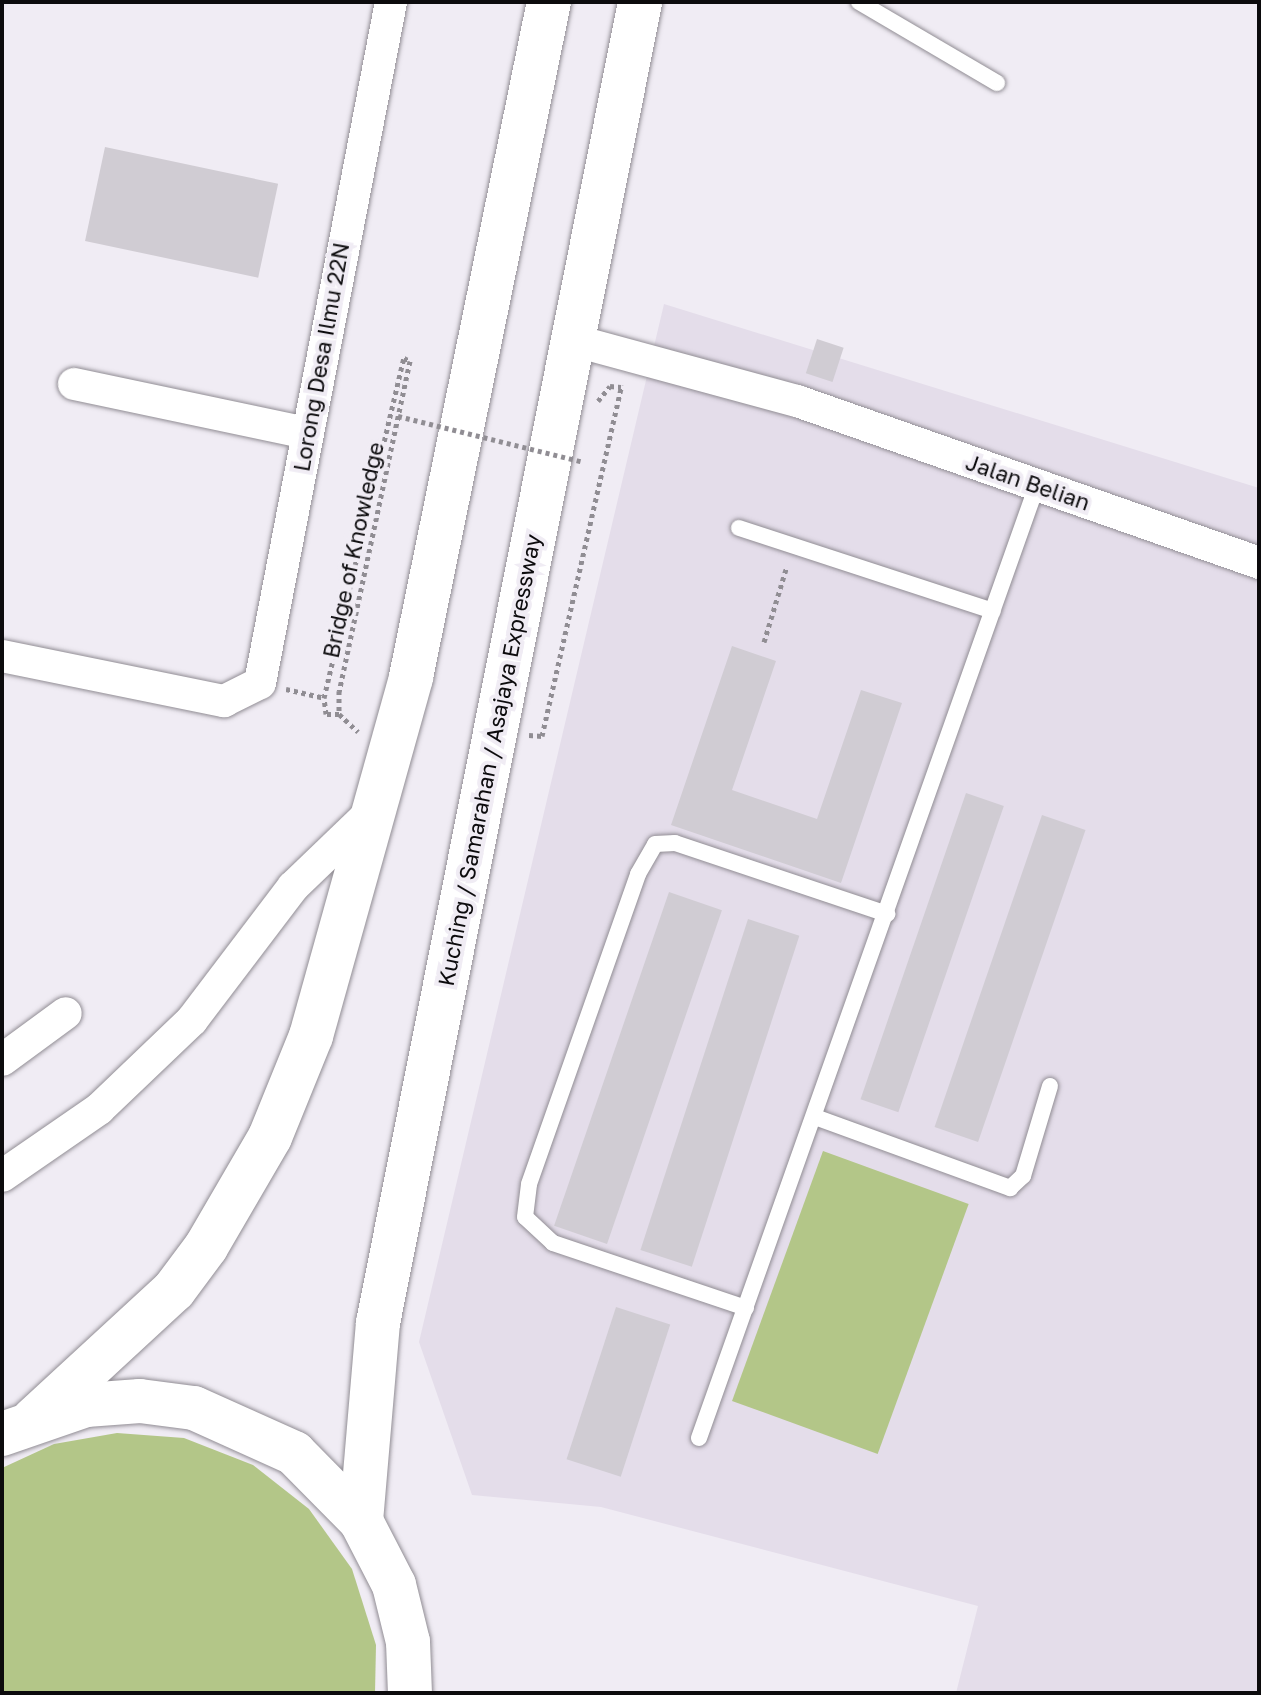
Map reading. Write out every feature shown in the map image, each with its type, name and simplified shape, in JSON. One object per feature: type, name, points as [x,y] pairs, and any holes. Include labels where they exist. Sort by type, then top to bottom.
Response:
[{"type":"highway","points":[[18,1427],[174,1290],[230,1211],[311,1036],[381,800],[549,2]]},
{"type":"highway","name":"Kuching / Samarahan / Asajaya Expressway","points":[[361,1521],[378,1323],[640,2]]},
{"type":"highway","points":[[18,1427],[86,1405],[194,1408],[294,1453],[361,1521],[394,1585],[408,1642],[410,1693]]},
{"type":"street","name":"Lorong Desa Ilmu 22N","points":[[2,656],[236,700],[264,672],[306,433],[391,2]]},
{"type":"street","name":"Jalan Belian","points":[[572,340],[627,374],[797,401],[1259,563]]},
{"type":"street","points":[[74,384],[306,433]]},
{"type":"street","points":[[2,1176],[99,1109],[192,1020],[293,887],[381,800]]},
{"type":"street","points":[[2,1060],[66,1013]]},
{"type":"lane","points":[[859,2],[997,83]]},
{"type":"lane","points":[[699,1438],[1037,485]]},
{"type":"lane","points":[[739,528],[993,611]]},
{"type":"lane","points":[[746,1308],[553,1243],[525,1217],[529,1184],[638,874],[655,844],[675,843],[887,914]]},
{"type":"lane","points":[[815,1117],[1010,1188],[1023,1176],[1050,1086]]},
{"type":"path","name":"Bridge of Knowledge","points":[[339,691],[410,361],[399,361],[324,698],[326,714],[339,714]]},
{"type":"path","points":[[597,402],[610,386],[627,374]]},
{"type":"path","points":[[528,735],[542,736],[627,374]]},
{"type":"path","name":"Bridge of Knowledge","points":[[398,416],[584,462]]},
{"type":"path","points":[[764,642],[793,546]]},
{"type":"shaded area","points":[[664,304],[1259,488],[1259,1693],[956,1693],[978,1606],[601,1507],[472,1495],[419,1342]]},
{"type":"green space","points":[[823,1151],[969,1204],[878,1454],[732,1401]]},
{"type":"green space","points":[[117,1433],[184,1438],[253,1465],[309,1509],[352,1569],[376,1645],[375,1693],[2,1693],[2,1468],[54,1444]]},
{"type":"building","points":[[105,147],[278,184],[258,278],[85,241]]},
{"type":"building","points":[[817,339],[844,348],[833,382],[806,373]]},
{"type":"building","points":[[732,646],[776,661],[732,790],[817,819],[861,690],[902,703],[841,883],[671,825]]},
{"type":"building","points":[[966,793],[1004,806],[898,1112],[861,1099]]},
{"type":"building","points":[[1042,815],[1085,830],[978,1142],[935,1127]]},
{"type":"building","points":[[669,892],[722,910],[607,1244],[554,1226]]},
{"type":"building","points":[[748,919],[799,936],[692,1267],[640,1250]]},
{"type":"building","points":[[616,1307],[670,1325],[621,1477],[567,1459]]}]
